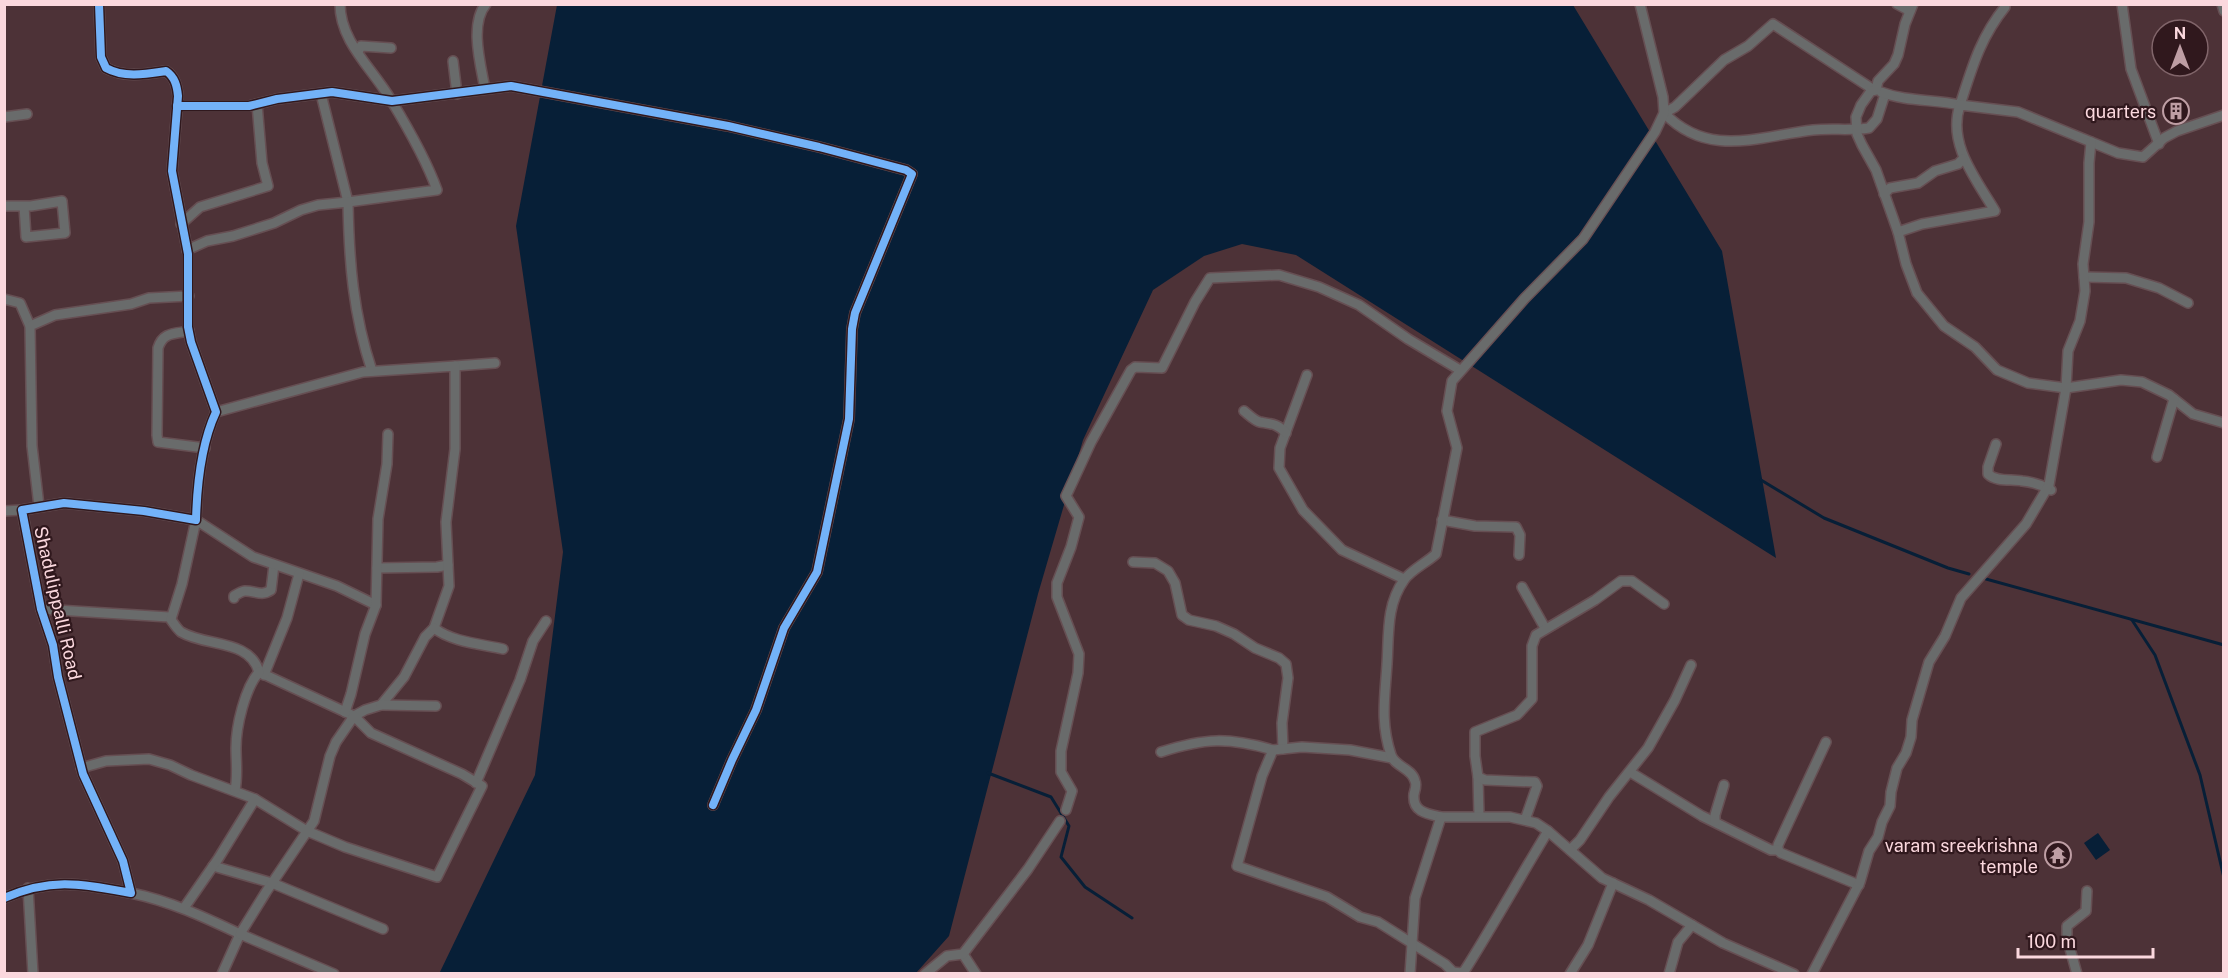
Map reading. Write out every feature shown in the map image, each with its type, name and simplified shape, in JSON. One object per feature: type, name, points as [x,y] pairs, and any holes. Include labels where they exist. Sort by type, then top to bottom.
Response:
[{"type":"street","points":[[99,4],[101,57],[106,68],[112,72],[139,74],[166,71],[171,74],[176,84],[177,106],[172,171],[180,224],[187,250],[189,331],[216,412],[210,424],[205,448],[196,520],[182,584],[171,619]]},
{"type":"street","points":[[331,4],[341,20]]},
{"type":"street","points":[[187,250],[207,241],[233,236],[274,223],[318,205],[437,190],[430,171],[392,101],[343,31],[340,4]]},
{"type":"street","points":[[486,4],[480,11],[477,43],[486,89]]},
{"type":"street","points":[[1392,758],[1386,739],[1383,701],[1389,621],[1395,597],[1404,579],[1436,554],[1457,448],[1447,411],[1452,381],[1525,298],[1583,239],[1655,132],[1664,113],[1663,97],[1640,4]]},
{"type":"street","points":[[1897,4],[1911,8],[1898,55],[1894,64],[1878,81],[1875,90],[1865,97],[1856,117],[1862,145],[1876,170],[1917,293],[1944,326],[1975,346],[1997,370],[2028,383],[2066,388],[2121,380],[2142,382],[2174,399],[2193,414],[2223,423]]},
{"type":"street","points":[[2122,4],[2131,69],[2159,144]]},
{"type":"street","points":[[2222,4],[2223,11]]},
{"type":"street","points":[[1898,232],[1922,224],[1995,211],[1964,159],[1956,118],[1977,52],[1992,24],[2005,7]]},
{"type":"street","points":[[1664,113],[1683,100],[1724,60],[1748,46],[1773,24],[1875,90],[1885,94],[1900,98],[1951,102],[2018,112],[2118,153],[2143,157],[2177,131],[2223,115]]},
{"type":"street","points":[[358,52],[362,46],[366,45],[391,48]]},
{"type":"street","points":[[453,62],[456,94]]},
{"type":"street","points":[[177,106],[211,107],[257,104],[332,92],[352,93],[392,101],[511,86],[728,126],[819,147],[912,174],[855,313],[852,329],[849,419],[817,572],[784,628],[756,710],[713,805]]},
{"type":"street","points":[[321,94],[348,202],[350,268],[356,316],[372,371]]},
{"type":"street","points":[[1664,113],[1677,127],[1708,140],[1742,141],[1812,130],[1857,129],[1874,125],[1885,94]]},
{"type":"street","points":[[180,224],[200,207],[268,186],[262,162],[257,104]]},
{"type":"street","points":[[4,117],[27,114]]},
{"type":"street","points":[[1812,974],[1859,885],[1869,851],[1878,837],[1890,806],[1894,777],[1911,737],[1912,720],[1929,662],[1945,636],[1961,598],[2026,524],[2049,489],[2066,388],[2068,351],[2080,321],[2085,291],[2083,264],[2089,222],[2091,142]]},
{"type":"street","points":[[1884,195],[1890,188],[1918,183],[1935,171],[1958,164],[1964,159]]},
{"type":"street","points":[[4,206],[62,201],[65,233],[26,237],[24,206]]},
{"type":"street","points":[[1066,810],[1072,791],[1061,772],[1061,750],[1078,673],[1079,654],[1057,597],[1057,583],[1071,547],[1079,517],[1066,496],[1091,442],[1131,370],[1135,367],[1162,368],[1195,302],[1210,278],[1279,275],[1319,287],[1359,305],[1408,339],[1460,370]]},
{"type":"street","points":[[2084,277],[2126,278],[2159,288],[2188,303]]},
{"type":"street","points":[[30,326],[56,315],[115,307],[149,298],[189,296]]},
{"type":"street","points":[[4,298],[20,303],[30,326],[32,446],[39,506]]},
{"type":"street","points":[[189,331],[166,335],[161,339],[157,435],[159,442],[205,448]]},
{"type":"street","points":[[216,412],[276,398],[363,372],[495,363]]},
{"type":"street","points":[[381,705],[404,677],[425,637],[434,628],[449,586],[446,522],[455,449],[455,366]]},
{"type":"street","points":[[1307,375],[1280,448],[1279,468],[1303,510],[1342,550],[1404,579]]},
{"type":"street","points":[[2157,457],[2174,399]]},
{"type":"street","points":[[1244,411],[1258,422],[1269,422],[1281,427],[1286,434]]},
{"type":"street","points":[[222,974],[240,934],[314,821],[330,756],[349,714],[351,694],[365,634],[376,605],[378,519],[387,464],[388,434]]},
{"type":"street","points":[[1996,444],[1988,467],[1988,474],[1993,479],[2024,481],[2049,489]]},
{"type":"street","name":"Shadulippalli Road","points":[[131,893],[123,861],[81,768],[58,677],[53,645],[41,609],[22,510],[64,503],[144,511],[196,520]]},
{"type":"street","points":[[4,511],[22,510]]},
{"type":"street","points":[[196,520],[253,557],[337,586],[376,605]]},
{"type":"street","points":[[1442,520],[1475,526],[1516,527],[1520,535],[1519,555]]},
{"type":"street","points":[[1133,562],[1155,563],[1168,571],[1175,583],[1182,615],[1189,620],[1216,626],[1255,648],[1279,658],[1286,664],[1288,678],[1278,749],[1263,776],[1237,866],[1327,897],[1360,917],[1378,922],[1445,964],[1453,973],[1462,972],[1466,970],[1548,831]]},
{"type":"street","points":[[234,598],[246,591],[256,594],[271,591],[274,565]]},
{"type":"street","points":[[377,568],[448,565]]},
{"type":"street","points":[[235,790],[238,772],[237,728],[251,682],[262,674],[286,618],[299,573]]},
{"type":"street","points":[[1479,816],[1475,732],[1517,715],[1532,699],[1532,646],[1536,635],[1595,600],[1621,581],[1632,581],[1664,604]]},
{"type":"street","points":[[1522,587],[1545,628]]},
{"type":"street","points":[[41,609],[171,619],[183,633],[249,654],[262,674],[349,714],[371,733],[462,774],[482,786],[437,878],[345,848],[307,831],[255,799],[149,759],[106,761],[81,768]]},
{"type":"street","points":[[476,783],[520,680],[533,641],[546,621]]},
{"type":"street","points":[[434,628],[439,632],[470,642],[503,650]]},
{"type":"street","points":[[1570,850],[1580,840],[1609,797],[1648,748],[1662,725],[1691,665]]},
{"type":"street","points":[[349,714],[381,705],[436,706]]},
{"type":"street","points":[[1161,752],[1191,742],[1215,740],[1243,742],[1278,749],[1302,747],[1350,750],[1392,758],[1416,780],[1414,802],[1417,809],[1427,815],[1510,817],[1536,823],[1602,878],[1649,900],[1723,943],[1794,974]]},
{"type":"street","points":[[1778,850],[1796,803],[1826,742]]},
{"type":"street","points":[[1630,772],[1674,800],[1771,850],[1778,850],[1822,872],[1859,885]]},
{"type":"street","points":[[1478,777],[1485,780],[1535,782],[1538,786],[1525,820]]},
{"type":"street","points":[[1715,821],[1724,785]]},
{"type":"street","points":[[184,908],[255,799]]},
{"type":"street","points":[[1410,974],[1415,898],[1441,817]]},
{"type":"street","points":[[926,974],[947,956],[963,954],[1028,869],[1059,821]]},
{"type":"street","points":[[213,866],[272,883],[383,929]]},
{"type":"street","points":[[1570,974],[1588,945],[1613,883]]},
{"type":"street","points":[[4,898],[28,888],[55,884],[86,885],[151,897],[184,908],[334,974]]},
{"type":"street","points":[[28,888],[33,974]]},
{"type":"street","points":[[2077,974],[2067,938],[2067,926],[2086,911],[2087,891]]},
{"type":"street","points":[[1669,974],[1678,942],[1692,925]]},
{"type":"street","points":[[963,954],[976,974]]},
{"type":"water","points":[[557,5],[1573,5],[1722,251],[1776,558],[1296,255],[1242,244],[1204,256],[1153,290],[1083,440],[1038,594],[949,936],[916,973],[439,974],[535,775],[563,552],[516,226]]},
{"type":"water","points":[[2098,833],[2110,850],[2096,860],[2084,843]]},
{"type":"waterway","points":[[1761,480],[1824,518],[1948,568],[1969,574]]},
{"type":"waterway","points":[[1986,579],[2224,645]]},
{"type":"waterway","points":[[2132,620],[2155,655],[2200,775],[2224,878]]},
{"type":"waterway","points":[[988,773],[1051,797],[1069,826],[1061,857],[1085,887],[1132,918]]},
{"type":"cycle path","points":[[4,898],[37,887],[67,884],[131,893],[123,861],[83,774],[58,677],[53,645],[41,609],[22,510],[64,503],[144,511],[196,520],[201,464],[216,412],[191,342],[188,327],[188,254],[172,171],[178,96],[176,85],[172,76],[166,71],[128,74],[106,68],[101,57],[99,4]]},
{"type":"cycle path","points":[[177,106],[249,106],[277,99],[332,92],[392,101],[511,86],[728,126],[819,147],[906,170],[912,174],[855,313],[852,329],[849,419],[817,572],[784,628],[756,710],[713,805]]},
{"type":"place","name":"quarters","points":[[2176,111]]},
{"type":"place","name":"varam sreekrishna temple","points":[[2058,855]]}]
